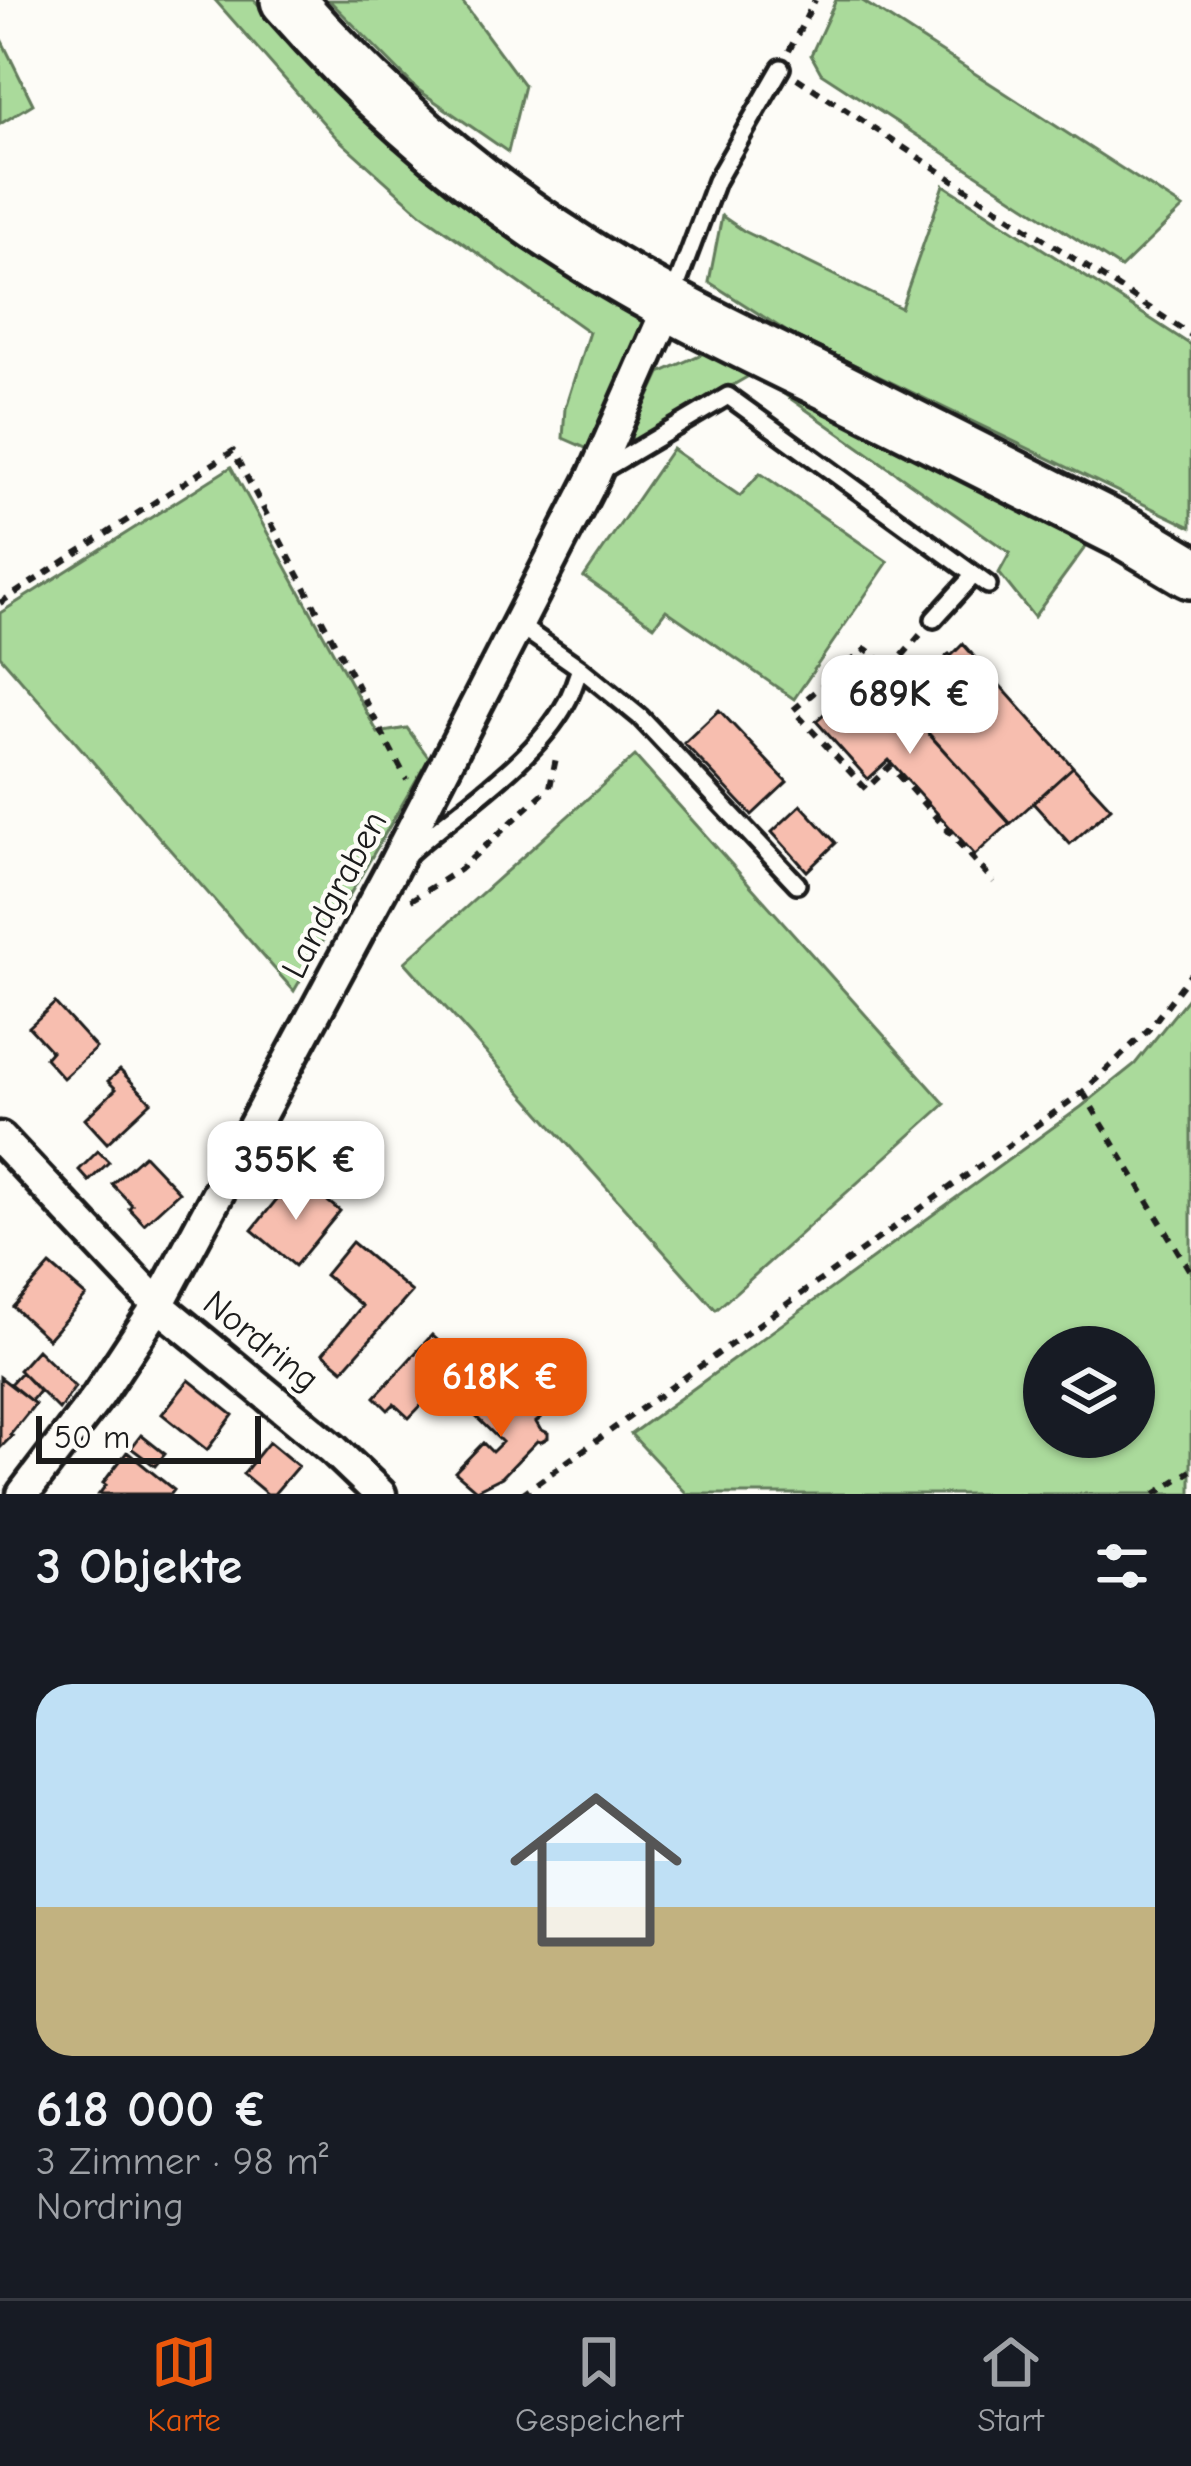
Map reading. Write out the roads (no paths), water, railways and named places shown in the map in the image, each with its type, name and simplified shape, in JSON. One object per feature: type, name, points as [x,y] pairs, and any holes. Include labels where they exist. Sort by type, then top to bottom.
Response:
[{"type":"main road","points":[[287,0],[365,83],[457,164],[575,249],[669,306],[1129,536],[1191,572]]},
{"type":"street","name":"Landgraben","points":[[23,1494],[98,1396],[158,1305],[393,867],[594,476],[669,306]]},
{"type":"street","name":"Nordring","points":[[0,1138],[158,1305],[333,1449],[380,1494]]},
{"type":"lane","points":[[669,306],[716,181],[781,68]]},
{"type":"lane","points":[[594,476],[728,396],[988,585]]},
{"type":"lane","points":[[934,619],[973,576]]},
{"type":"lane","points":[[517,624],[640,717],[797,884]]},
{"type":"lane","points":[[393,867],[529,750],[566,704],[580,668]]}]
